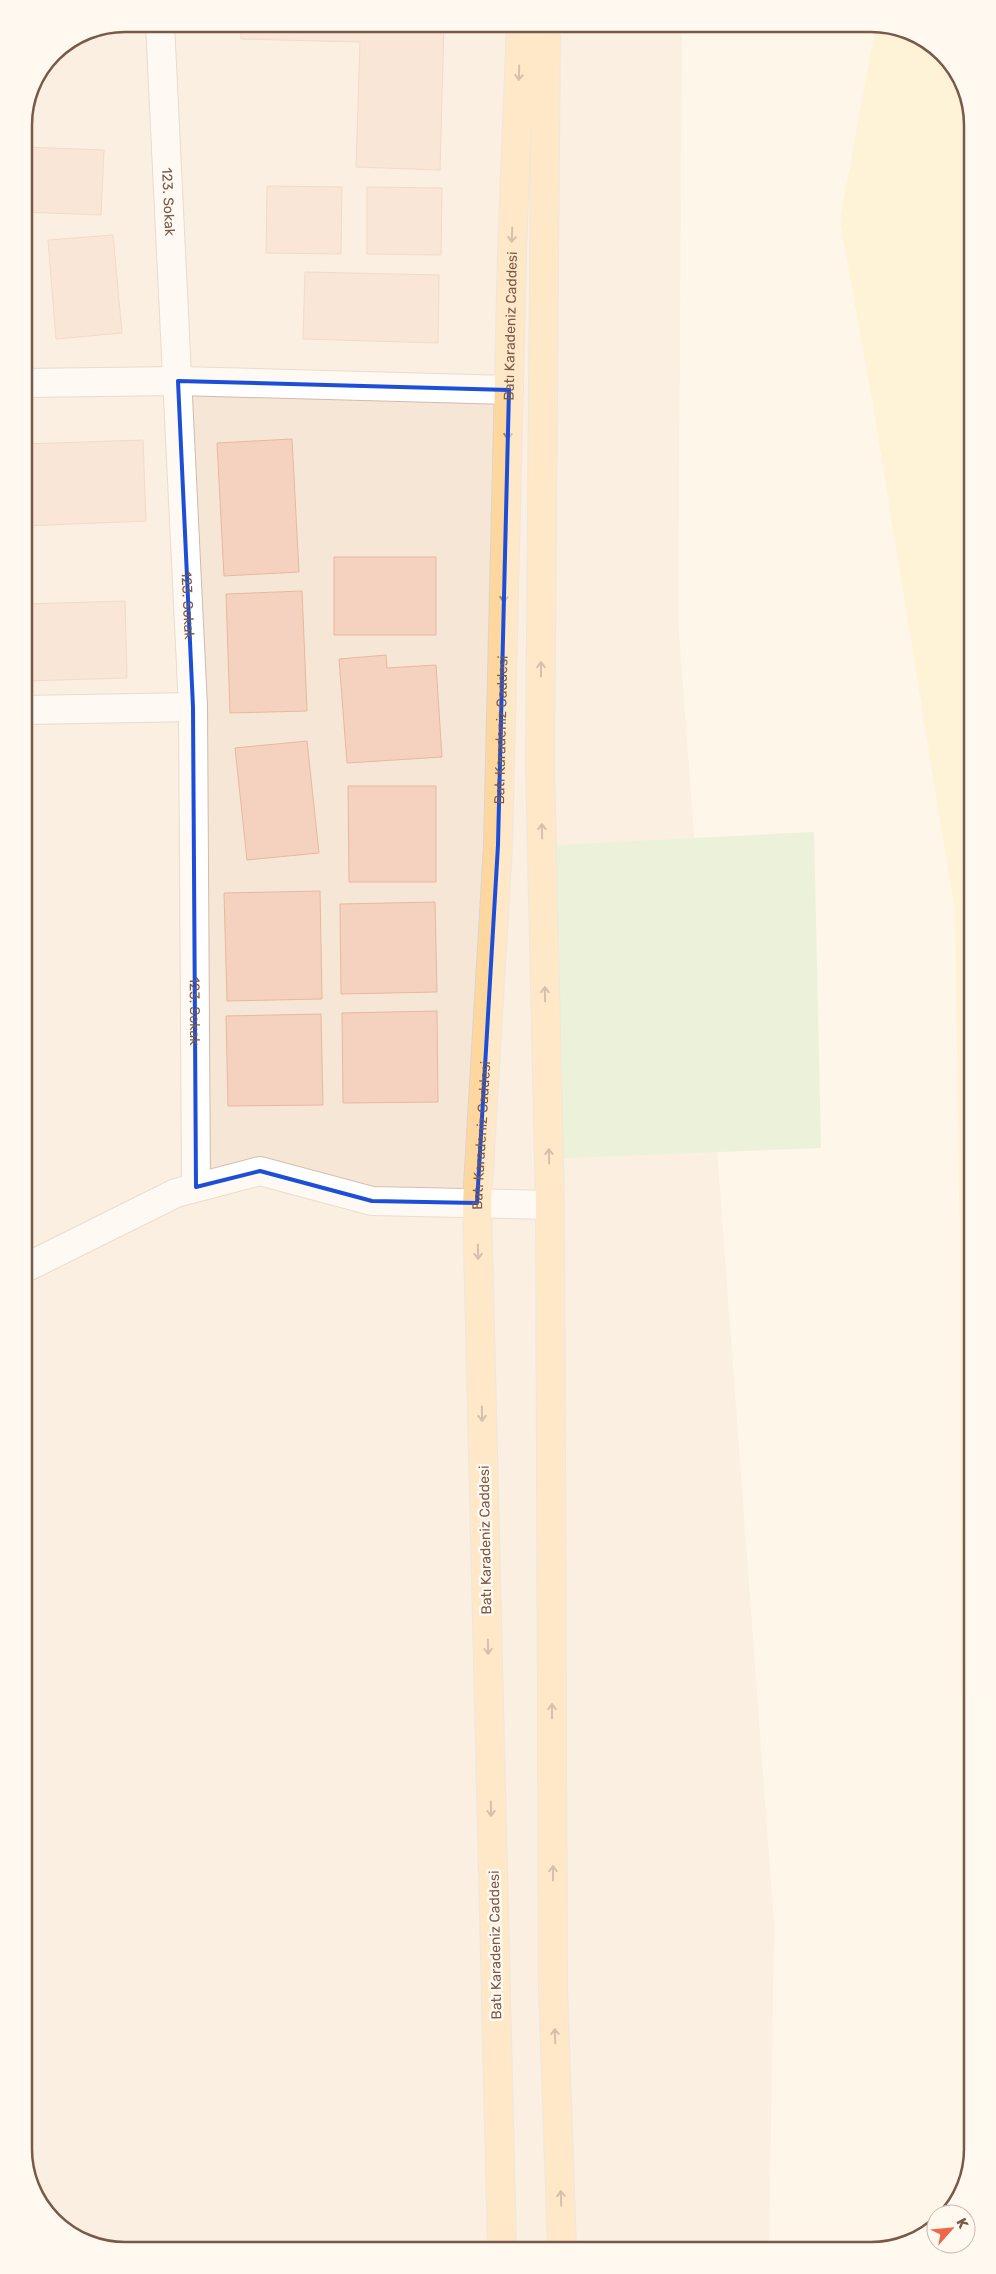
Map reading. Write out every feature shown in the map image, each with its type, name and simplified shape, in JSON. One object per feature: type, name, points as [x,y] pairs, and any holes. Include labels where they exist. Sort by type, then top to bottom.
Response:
[{"type":"main road","name":"Batı Karadeniz Caddesi","points":[[502,2242],[477,1203],[498,845],[512,252],[521,33]]},
{"type":"main road","points":[[546,33],[540,765],[550,1205],[553,1988],[562,2242]]},
{"type":"street","name":"123. Sokak","points":[[160,32],[193,707],[196,1188]]},
{"type":"street","points":[[33,382],[178,381],[509,390]]},
{"type":"street","points":[[33,710],[193,707]]},
{"type":"street","points":[[32,1264],[176,1193],[260,1171],[372,1201],[550,1205]]},
{"type":"highlighted area","points":[[178,381],[509,390],[498,845],[477,1203],[372,1201],[260,1171],[196,1187],[193,707]]},
{"type":"shaded area","points":[[126,32],[682,33],[678,619],[774,1925],[769,2242],[113,2241],[90,2234],[69,2222],[52,2205],[37,2178],[32,2148],[33,113],[42,84],[52,69],[69,52],[90,40],[107,34]]},
{"type":"green space","points":[[814,832],[821,1148],[544,1159],[536,846]]},
{"type":"sand","points":[[874,33],[900,37],[927,52],[944,69],[959,96],[964,126],[964,2148],[962,2167],[960,1257],[955,913],[875,417],[840,220]]},
{"type":"building","points":[[241,32],[444,32],[440,170],[356,167],[360,42],[241,39]]},
{"type":"building","points":[[33,147],[104,150],[101,215],[33,212]]},
{"type":"building","points":[[267,186],[342,187],[341,254],[266,253]]},
{"type":"building","points":[[367,187],[442,188],[441,255],[367,254]]},
{"type":"building","points":[[113,235],[122,333],[56,339],[48,240]]},
{"type":"building","points":[[305,272],[439,275],[438,343],[303,339]]},
{"type":"building","points":[[292,439],[299,572],[224,576],[217,443]]},
{"type":"building","points":[[143,440],[146,521],[33,526],[33,444]]},
{"type":"building","points":[[334,557],[436,557],[436,635],[334,635]]},
{"type":"building","points":[[302,591],[307,711],[230,713],[226,594]]},
{"type":"building","points":[[125,601],[127,678],[33,681],[33,604]]},
{"type":"building","points":[[386,655],[387,668],[436,665],[442,757],[347,763],[339,659]]},
{"type":"building","points":[[307,741],[319,853],[247,860],[235,748]]},
{"type":"building","points":[[348,786],[436,786],[436,882],[349,882]]},
{"type":"building","points":[[320,891],[322,999],[227,1001],[224,893]]},
{"type":"building","points":[[435,902],[437,992],[341,994],[340,904]]},
{"type":"building","points":[[437,1011],[438,1102],[343,1103],[342,1013]]},
{"type":"building","points":[[321,1014],[323,1105],[228,1106],[226,1016]]}]
